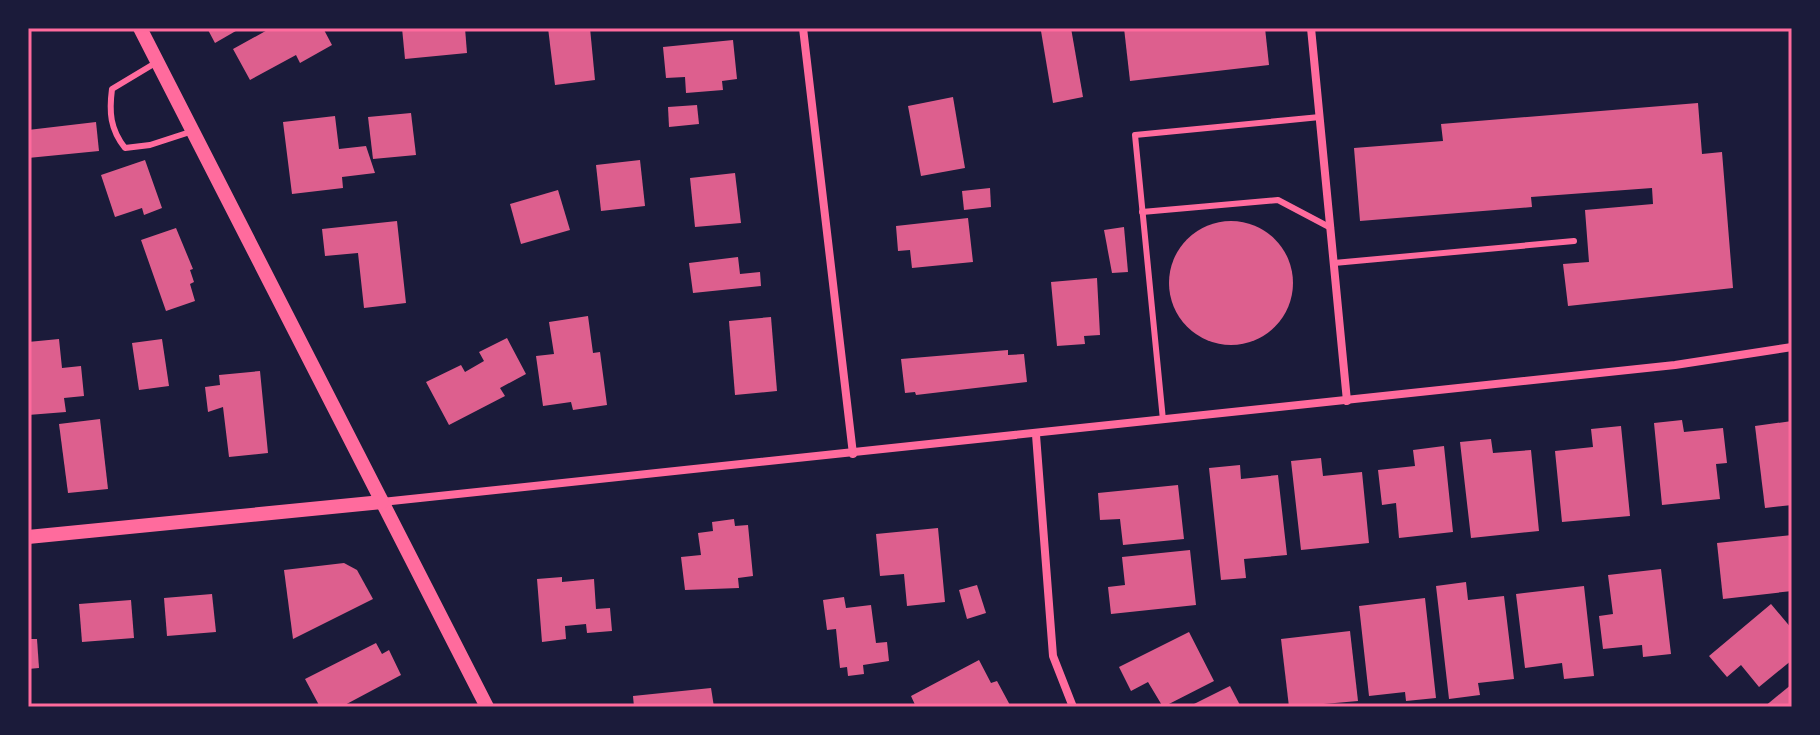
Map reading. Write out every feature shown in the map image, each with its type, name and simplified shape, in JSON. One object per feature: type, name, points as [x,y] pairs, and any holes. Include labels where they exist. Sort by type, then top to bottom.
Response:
[{"type":"street","points":[[140,28],[487,707]]},
{"type":"street","points":[[803,28],[853,454]]},
{"type":"street","points":[[1311,28],[1347,401]]},
{"type":"street","points":[[28,537],[1036,435],[1675,365],[1792,347]]},
{"type":"street","points":[[1036,435],[1053,656],[1073,707]]},
{"type":"lane","points":[[157,62],[112,89],[109,112],[117,137],[125,148],[150,145],[194,131]]},
{"type":"lane","points":[[1163,420],[1135,135],[1320,117]]},
{"type":"lane","points":[[1142,212],[1278,200],[1331,228]]},
{"type":"lane","points":[[1334,263],[1574,241]]},
{"type":"building","points":[[207,28],[241,28],[215,43]]},
{"type":"building","points":[[271,28],[323,28],[332,45],[300,63],[296,55],[250,80],[233,49]]},
{"type":"building","points":[[402,28],[465,28],[467,53],[405,59]]},
{"type":"building","points":[[548,28],[590,28],[595,80],[555,85]]},
{"type":"building","points":[[1071,28],[1083,97],[1053,103],[1041,31]]},
{"type":"building","points":[[1124,28],[1265,28],[1269,65],[1130,81]]},
{"type":"building","points":[[733,40],[737,79],[722,81],[723,90],[686,93],[685,77],[666,78],[663,47]]},
{"type":"building","points":[[953,97],[965,168],[921,176],[908,106]]},
{"type":"building","points":[[1698,103],[1702,154],[1722,152],[1733,288],[1568,306],[1563,264],[1589,262],[1585,210],[1653,204],[1652,188],[1531,197],[1532,207],[1360,221],[1354,148],[1443,141],[1441,124]]},
{"type":"building","points":[[697,105],[699,124],[669,127],[668,107]]},
{"type":"building","points":[[411,113],[416,155],[373,159],[368,117]]},
{"type":"building","points":[[335,116],[339,149],[366,146],[375,173],[342,177],[343,188],[292,194],[283,122]]},
{"type":"building","points":[[96,122],[99,151],[28,158],[28,130]]},
{"type":"building","points":[[145,160],[162,208],[144,215],[142,208],[115,217],[101,175]]},
{"type":"building","points":[[640,160],[645,206],[601,211],[596,165]]},
{"type":"building","points":[[735,173],[741,223],[695,227],[690,178]]},
{"type":"building","points":[[990,188],[991,207],[964,210],[962,191]]},
{"type":"building","points":[[558,190],[570,230],[521,244],[510,204]]},
{"type":"building","points":[[968,218],[973,262],[912,268],[910,250],[898,251],[896,226]]},
{"type":"building","points":[[397,221],[406,303],[364,308],[358,253],[325,256],[322,229]]},
{"type":"building","points":[[1231,221],[1255,226],[1275,239],[1288,259],[1293,283],[1288,307],[1275,327],[1255,340],[1231,345],[1207,340],[1187,327],[1174,307],[1169,283],[1174,259],[1187,239],[1207,226]]},
{"type":"building","points":[[1124,227],[1128,272],[1112,273],[1104,230]]},
{"type":"building","points":[[176,228],[193,269],[190,270],[194,282],[190,284],[195,301],[166,311],[141,240]]},
{"type":"building","points":[[738,257],[740,274],[760,272],[761,286],[693,293],[689,263]]},
{"type":"building","points":[[1097,278],[1100,335],[1084,336],[1085,344],[1057,346],[1051,282]]},
{"type":"building","points":[[588,316],[593,353],[600,352],[607,405],[573,410],[571,402],[543,406],[536,356],[554,354],[549,322]]},
{"type":"building","points":[[771,317],[777,391],[735,395],[729,321]]},
{"type":"building","points":[[507,338],[526,374],[500,388],[505,396],[449,425],[426,382],[461,365],[465,372],[484,361],[479,352]]},
{"type":"building","points":[[59,339],[62,368],[81,366],[84,396],[64,398],[66,412],[28,415],[28,342]]},
{"type":"building","points":[[162,339],[169,386],[139,390],[132,343]]},
{"type":"building","points":[[1008,350],[1008,355],[1024,354],[1027,382],[916,395],[915,392],[905,393],[901,359]]},
{"type":"building","points":[[260,371],[268,453],[229,457],[223,407],[208,412],[205,387],[220,385],[219,375]]},
{"type":"building","points":[[100,419],[108,489],[68,493],[59,424]]},
{"type":"building","points":[[1682,420],[1684,432],[1723,428],[1727,463],[1716,464],[1720,499],[1662,505],[1654,423]]},
{"type":"building","points":[[1792,421],[1792,505],[1765,508],[1755,426]]},
{"type":"building","points":[[1621,426],[1630,516],[1562,522],[1555,451],[1593,447],[1591,429]]},
{"type":"building","points":[[1491,439],[1493,453],[1531,450],[1539,531],[1471,538],[1460,442]]},
{"type":"building","points":[[1444,446],[1453,532],[1399,538],[1396,503],[1382,505],[1378,470],[1415,466],[1413,450]]},
{"type":"building","points":[[1321,458],[1323,476],[1362,472],[1369,543],[1301,550],[1291,461]]},
{"type":"building","points":[[1240,465],[1241,479],[1278,475],[1287,555],[1244,559],[1246,578],[1221,580],[1209,468]]},
{"type":"building","points":[[1178,485],[1184,539],[1123,545],[1120,519],[1100,520],[1098,493]]},
{"type":"building","points":[[734,519],[735,526],[748,525],[753,576],[738,578],[739,588],[685,590],[681,557],[701,555],[698,533],[713,531],[712,522]]},
{"type":"building","points":[[938,528],[945,602],[907,606],[904,574],[880,576],[876,534]]},
{"type":"building","points":[[1792,535],[1792,591],[1723,599],[1717,543]]},
{"type":"building","points":[[1190,550],[1196,605],[1111,614],[1108,587],[1125,585],[1122,557]]},
{"type":"building","points":[[344,563],[357,570],[373,599],[293,639],[284,570]]},
{"type":"building","points":[[1661,569],[1671,654],[1643,657],[1642,645],[1603,649],[1599,616],[1613,614],[1608,575]]},
{"type":"building","points":[[562,577],[562,582],[594,579],[596,609],[610,608],[612,631],[587,633],[586,624],[565,626],[566,639],[542,642],[537,579]]},
{"type":"building","points":[[1466,582],[1468,600],[1504,596],[1514,679],[1478,683],[1480,695],[1449,699],[1436,586]]},
{"type":"building","points":[[977,585],[986,613],[967,619],[959,590]]},
{"type":"building","points":[[1584,586],[1594,676],[1564,679],[1562,663],[1525,668],[1516,594]]},
{"type":"building","points":[[212,594],[216,632],[167,636],[164,598]]},
{"type":"building","points":[[844,597],[846,608],[871,605],[876,643],[887,642],[889,661],[863,665],[864,674],[848,676],[847,667],[840,668],[836,629],[827,630],[823,600]]},
{"type":"building","points":[[1425,598],[1436,698],[1406,701],[1405,692],[1369,696],[1359,606]]},
{"type":"building","points":[[131,600],[134,638],[82,642],[79,604]]},
{"type":"building","points":[[1771,604],[1792,629],[1792,660],[1759,687],[1741,665],[1727,677],[1709,656]]},
{"type":"building","points":[[1350,631],[1358,701],[1289,707],[1281,639]]},
{"type":"building","points":[[1189,632],[1214,681],[1163,707],[1148,682],[1131,691],[1119,667]]},
{"type":"building","points":[[28,639],[37,639],[39,668],[28,669]]},
{"type":"building","points":[[376,643],[382,654],[389,650],[401,675],[341,707],[320,707],[305,679]]},
{"type":"building","points":[[979,660],[991,683],[997,681],[1011,707],[916,707],[911,696]]},
{"type":"building","points":[[1792,684],[1792,707],[1764,707]]},
{"type":"building","points":[[1230,686],[1241,707],[1188,707]]},
{"type":"building","points":[[711,688],[714,707],[634,707],[633,696]]}]
